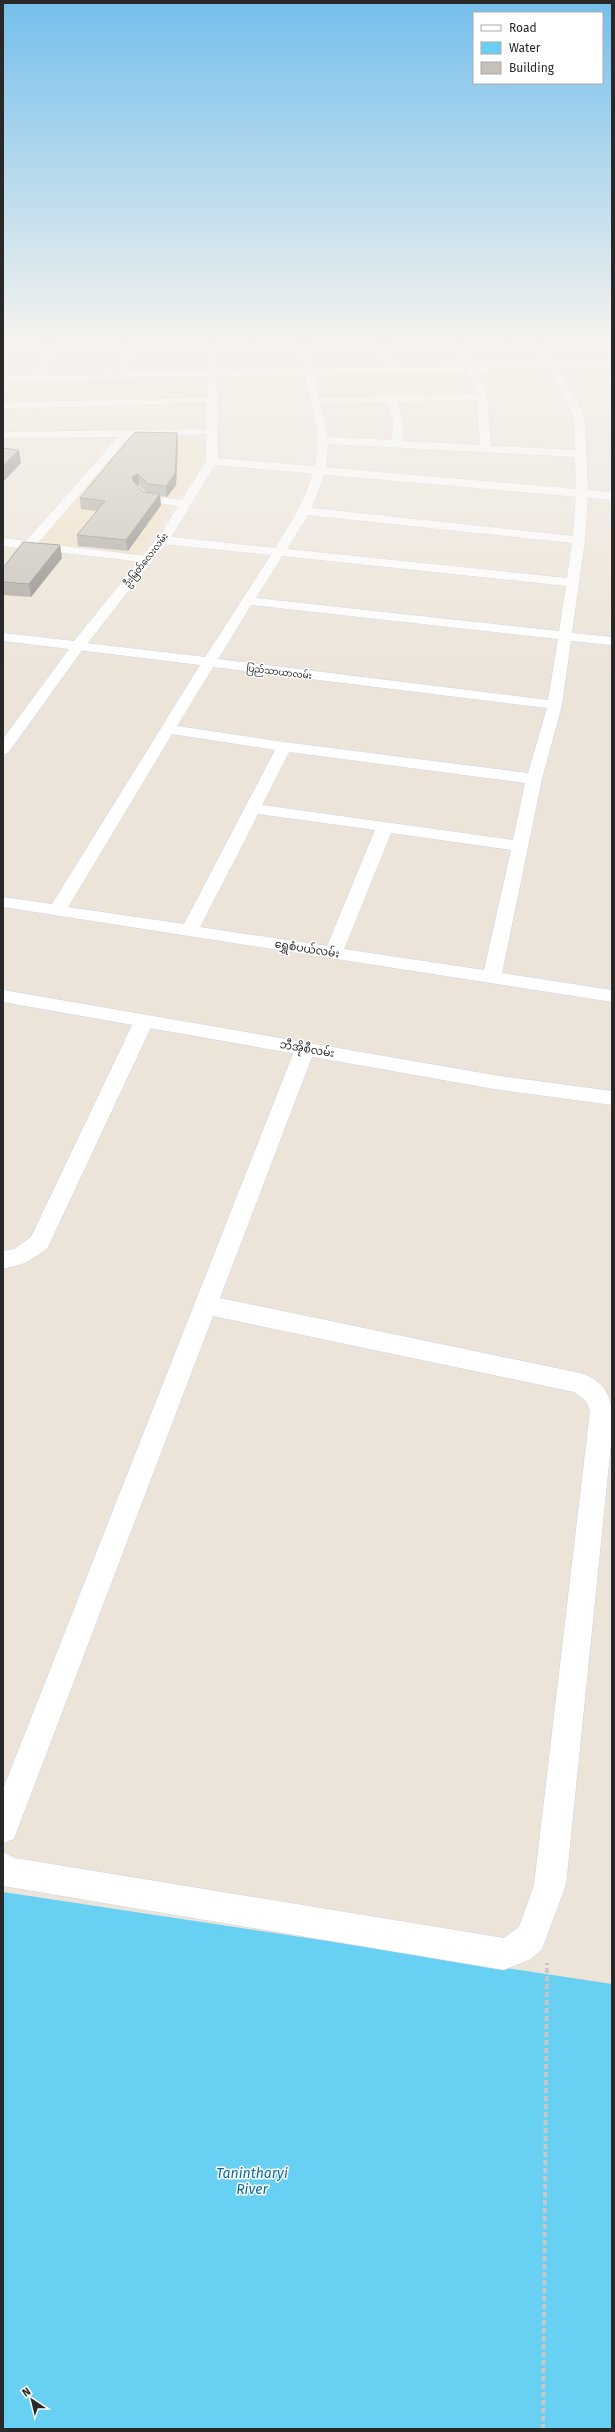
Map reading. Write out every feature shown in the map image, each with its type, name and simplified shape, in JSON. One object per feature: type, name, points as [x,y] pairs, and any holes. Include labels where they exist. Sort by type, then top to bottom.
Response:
[{"type":"street","points":[[16,555],[27,545],[106,456]]},
{"type":"street","points":[[212,456],[212,461],[612,496]]},
{"type":"street","points":[[57,910],[208,663],[305,511],[320,470],[321,456]]},
{"type":"street","points":[[492,978],[534,779],[555,705],[579,540],[582,494],[581,456]]},
{"type":"street","name":"ဦးမြတ်လေးလမ်း","points":[[3,750],[78,646],[163,540],[212,461]]},
{"type":"street","points":[[305,511],[579,540]]},
{"type":"street","points":[[163,540],[573,583]]},
{"type":"street","points":[[3,542],[147,560]]},
{"type":"street","points":[[248,601],[612,641]]},
{"type":"street","name":"ပြည်သာယာလမ်း","points":[[3,637],[555,705]]},
{"type":"street","points":[[168,729],[284,747],[534,779]]},
{"type":"street","points":[[189,931],[284,747]]},
{"type":"street","points":[[252,808],[520,846]]},
{"type":"street","points":[[333,953],[385,827]]},
{"type":"street","name":"ရွှေစံပယ်လမ်း","points":[[3,902],[612,996]]},
{"type":"street","name":"ဘီအိုစီလမ်း","points":[[3,996],[494,1082],[612,1098]]},
{"type":"street","points":[[3,1260],[8,1260],[29,1251],[39,1243],[144,1021]]},
{"type":"street","points":[[3,1828],[305,1049]]},
{"type":"street","points":[[3,1868],[7,1872],[504,1954],[520,1948],[531,1938],[550,1885],[602,1411],[600,1401],[594,1392],[580,1382],[206,1305]]},
{"type":"lane","points":[[140,492],[146,499],[186,504]]},
{"type":"path","points":[[543,2429],[547,1961]]},
{"type":"shaded area","points":[[112,456],[201,456],[203,461],[138,555],[38,543]]},
{"type":"water","name":"Tanintharyi River","points":[[3,1892],[612,1984],[612,2429],[3,2429]]},
{"type":"building","points":[[3,456],[13,456],[3,466]]},
{"type":"building","points":[[115,456],[176,456],[175,474],[166,486],[148,484],[138,474],[132,477],[133,481],[143,492],[160,494],[126,540],[77,535],[105,501],[80,498]]},
{"type":"building","points":[[23,542],[60,545],[29,584],[3,582],[3,568]]}]
